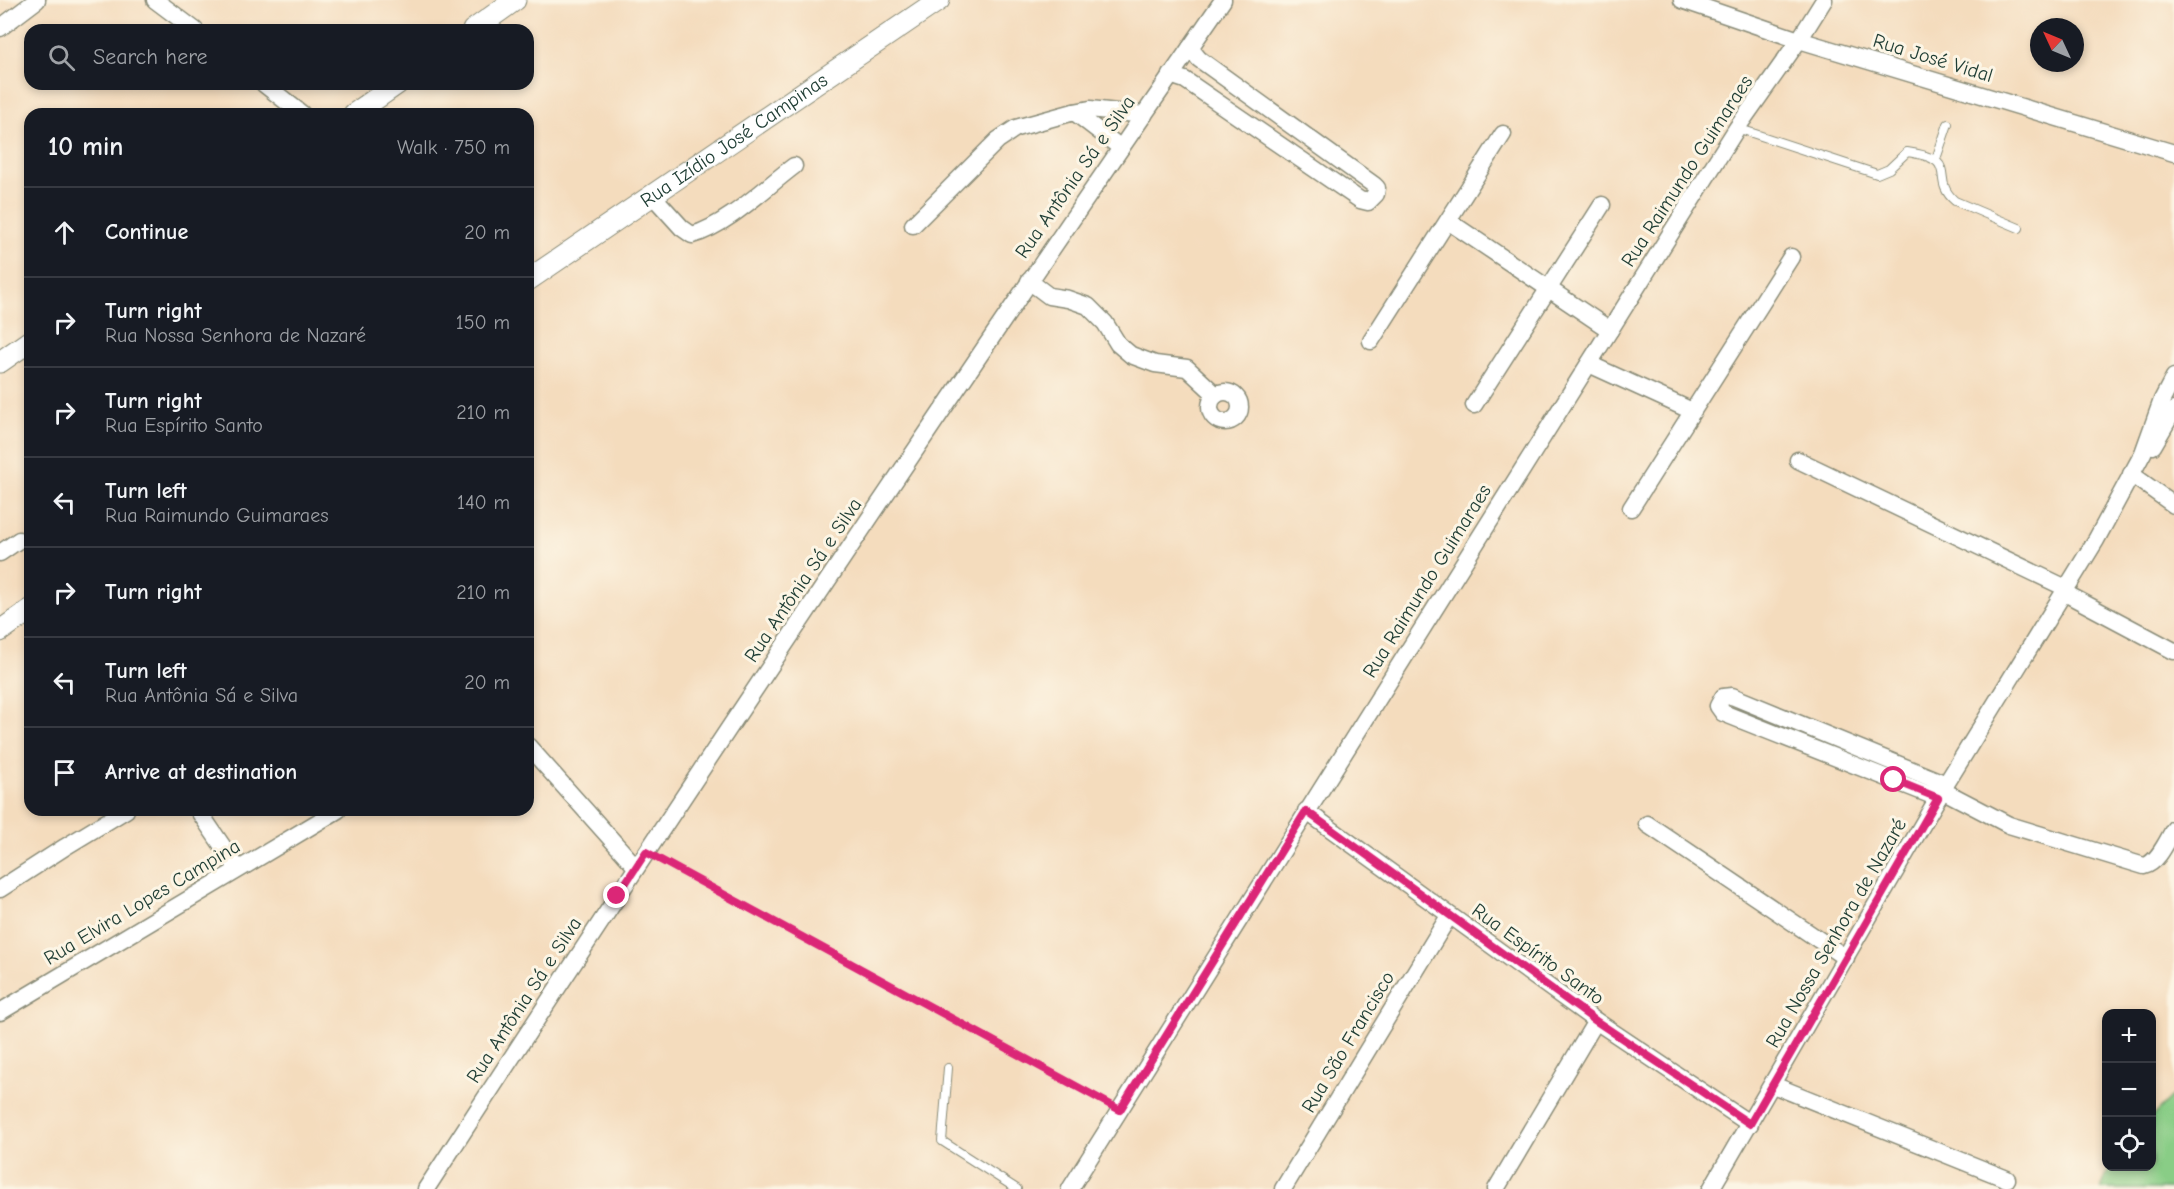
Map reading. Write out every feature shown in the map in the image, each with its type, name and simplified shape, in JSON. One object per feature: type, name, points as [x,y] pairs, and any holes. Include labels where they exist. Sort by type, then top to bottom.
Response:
[{"type":"street","points":[[0,28],[38,0]]},
{"type":"street","points":[[481,24],[515,0]]},
{"type":"street","name":"Rua Izídio José Campinas","points":[[534,276],[939,0]]},
{"type":"street","name":"Rua Antônia Sá e Silva","points":[[426,1189],[646,852],[1029,281],[1222,0]]},
{"type":"street","name":"Rua José Vidal","points":[[1682,0],[1799,40],[2174,153]]},
{"type":"street","name":"Rua Raimundo Guimaraes","points":[[1070,1189],[1737,128],[1799,40],[1824,0]]},
{"type":"street","points":[[161,2],[188,24]]},
{"type":"street","points":[[1170,75],[1185,80],[1360,200],[1368,202],[1373,198],[1377,188],[1374,185],[1199,59],[1190,48]]},
{"type":"street","points":[[1218,103],[1231,82]]},
{"type":"street","points":[[272,90],[294,108]]},
{"type":"street","points":[[363,108],[388,90]]},
{"type":"street","points":[[913,225],[998,140],[1016,128],[1074,112],[1090,110],[1144,115]]},
{"type":"street","points":[[1074,112],[1121,148]]},
{"type":"street","points":[[1371,341],[1503,134]]},
{"type":"street","points":[[1293,154],[1307,136]]},
{"type":"street","points":[[653,196],[682,228],[692,234],[707,230],[721,222],[794,166]]},
{"type":"street","points":[[1474,405],[1602,205]]},
{"type":"street","points":[[1448,221],[1610,330]]},
{"type":"street","points":[[1631,508],[1791,257]]},
{"type":"street","points":[[1029,281],[1049,296],[1068,298],[1088,306],[1105,323],[1118,344],[1131,355],[1155,364],[1187,368],[1216,395]]},
{"type":"street","points":[[0,362],[24,345]]},
{"type":"street","points":[[1589,364],[1692,411]]},
{"type":"street","name":"Rua Nossa Senhora de Nazaré","points":[[2131,478],[2143,453],[2162,400],[2174,377]]},
{"type":"street","name":"Rua Nossa Senhora de Nazaré","points":[[1712,1189],[1942,791],[2174,410]]},
{"type":"street","points":[[1798,460],[2065,590],[2174,651]]},
{"type":"street","points":[[2131,478],[2174,505]]},
{"type":"street","points":[[0,553],[19,540]]},
{"type":"street","points":[[0,631],[24,614]]},
{"type":"street","points":[[1897,773],[1747,723],[1723,713],[1718,706],[1719,701],[1723,697],[1732,696],[1897,773],[1942,791],[2009,825],[2144,866],[2154,860],[2174,829]]},
{"type":"street","points":[[1747,723],[1754,706]]},
{"type":"street","points":[[534,753],[636,867]]},
{"type":"street","name":"Rua Espírito Santo","points":[[1306,811],[1596,1021],[1750,1124]]},
{"type":"street","points":[[0,889],[116,816]]},
{"type":"street","points":[[202,816],[238,869]]},
{"type":"street","name":"Rua Elvira Lopes Campina","points":[[0,1012],[328,816]]},
{"type":"street","points":[[1647,824],[1846,958]]},
{"type":"street","name":"Rua São Francisco","points":[[1283,1189],[1449,916]]},
{"type":"street","points":[[1496,1189],[1596,1021]]},
{"type":"street","points":[[1773,1085],[2007,1179]]},
{"type":"lane","points":[[1936,159],[1948,124]]},
{"type":"lane","points":[[1737,128],[1877,174],[1889,169],[1907,152],[1936,159],[1942,167],[1944,188],[1955,201],[2019,228]]},
{"type":"lane","points":[[948,1068],[942,1141],[1017,1189]]},
{"type":"path","points":[[646,852],[1120,1110]]},
{"type":"green space","points":[[2174,1094],[2174,1189],[2100,1189],[2108,1171],[2156,1171],[2156,1113]]},
{"type":"route","points":[[617,896],[646,852],[1120,1110],[1306,811],[1596,1021],[1750,1124],[1938,798],[1894,780]]}]
